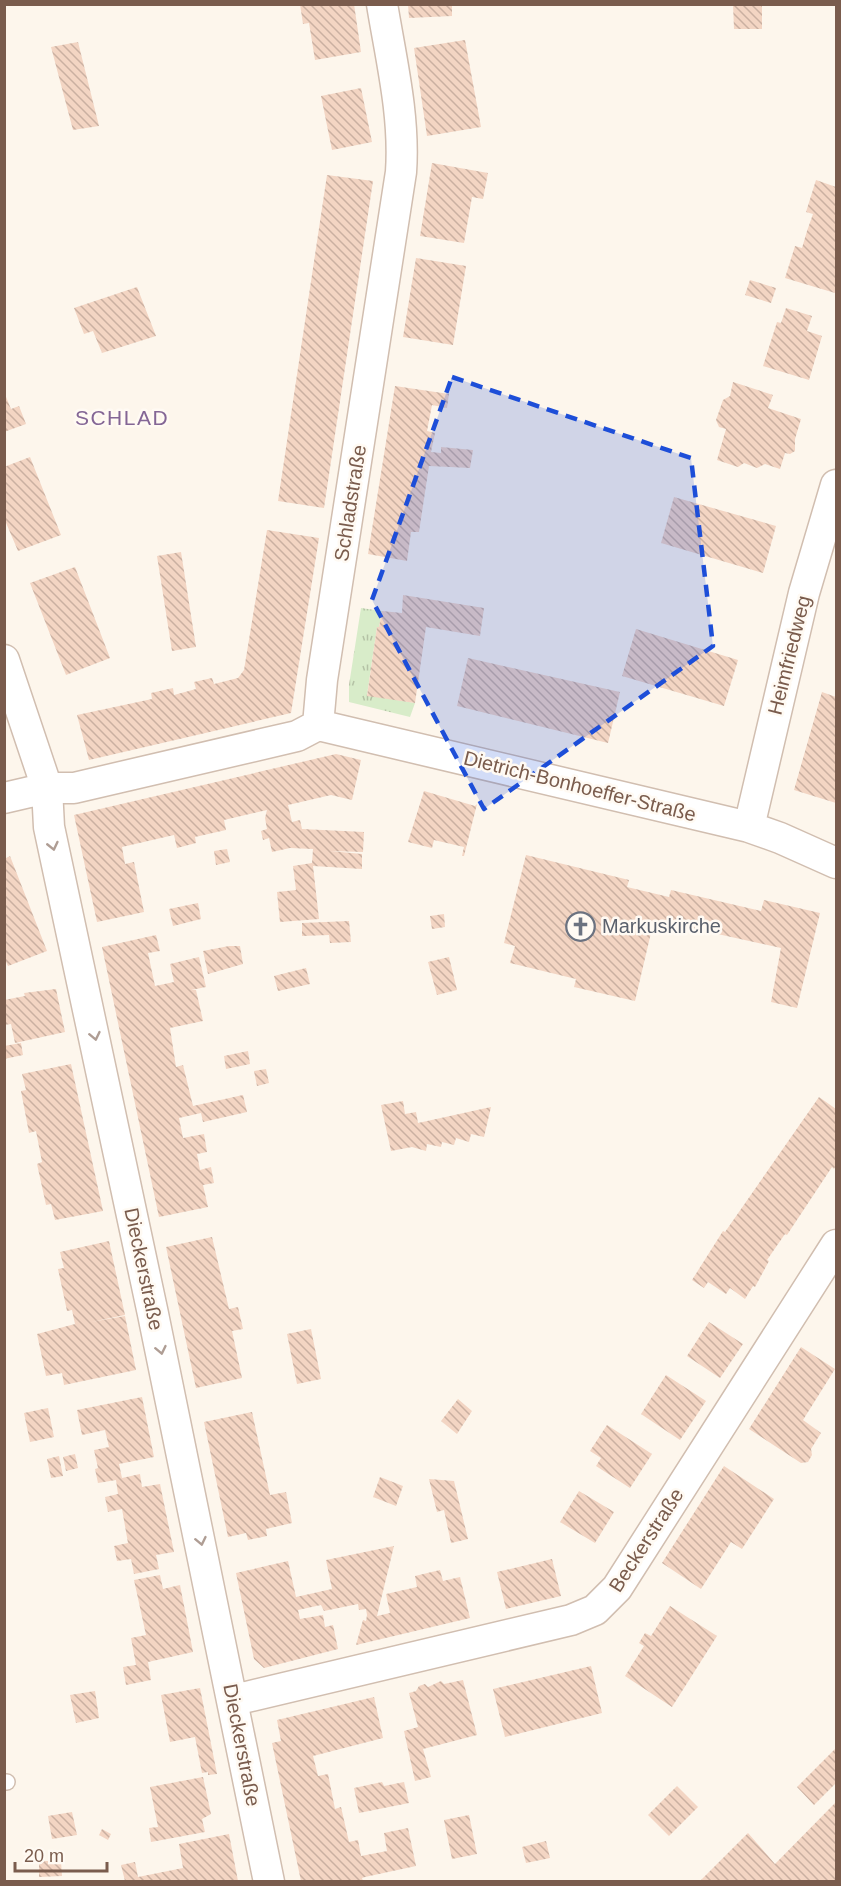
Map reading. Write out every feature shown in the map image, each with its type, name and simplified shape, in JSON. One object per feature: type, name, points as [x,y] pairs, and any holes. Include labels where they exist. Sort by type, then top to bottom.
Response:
[{"type":"street","name":"Schladstraße","points":[[318,725],[322,680],[401,172],[402,151],[397,95],[382,4]]},
{"type":"street","name":"Heimfriedweg","points":[[748,827],[801,603],[837,485]]},
{"type":"street","name":"Dieckerstraße","points":[[4,660],[47,788],[49,827],[234,1700],[269,1881]]},
{"type":"street","points":[[4,798],[47,788],[74,788],[297,736],[318,725]]},
{"type":"street","name":"Dietrich-Bonhoeffer-Straße","points":[[318,725],[748,827],[780,838],[837,863]]},
{"type":"street","name":"Beckerstraße","points":[[234,1700],[571,1620],[600,1606],[616,1588],[837,1245]]},
{"type":"highlighted area","points":[[452,377],[691,458],[713,646],[484,809],[372,600]]},
{"type":"green space","points":[[361,608],[382,611],[379,627],[377,627],[367,695],[415,703],[410,717],[349,702],[349,685]]},
{"type":"building","points":[[300,4],[354,4],[361,52],[315,60],[309,23],[303,24]]},
{"type":"building","points":[[408,4],[452,4],[452,16],[409,18]]},
{"type":"building","points":[[733,4],[762,4],[762,29],[734,29]]},
{"type":"building","points":[[465,40],[481,127],[427,136],[414,48]]},
{"type":"building","points":[[78,42],[99,126],[73,130],[51,47]]},
{"type":"building","points":[[361,88],[372,142],[332,150],[321,96]]},
{"type":"building","points":[[432,163],[488,173],[483,199],[472,197],[464,243],[420,236]]},
{"type":"building","points":[[327,175],[373,181],[324,508],[278,501]]},
{"type":"building","points":[[816,180],[836,187],[835,293],[785,278],[795,246],[802,248],[813,214],[806,212]]},
{"type":"building","points":[[416,258],[466,266],[453,345],[403,337]]},
{"type":"building","points":[[750,280],[776,288],[771,303],[745,295]]},
{"type":"building","points":[[137,287],[156,336],[102,353],[93,331],[84,334],[74,308]]},
{"type":"building","points":[[786,308],[812,316],[807,331],[822,336],[809,380],[763,366],[777,322],[781,323]]},
{"type":"building","points":[[733,382],[773,395],[768,408],[801,419],[795,439],[795,451],[790,454],[785,453],[780,469],[765,464],[757,468],[744,463],[738,467],[717,460],[726,429],[719,427],[716,420],[723,400],[730,396]]},
{"type":"building","points":[[395,386],[449,394],[447,408],[432,405],[427,431],[435,433],[431,452],[441,453],[441,447],[473,450],[470,468],[429,466],[419,532],[411,532],[407,561],[368,554]]},
{"type":"building","points":[[4,392],[11,409],[19,406],[26,424],[4,432]]},
{"type":"building","points":[[30,457],[61,535],[18,551],[4,518],[4,467]]},
{"type":"building","points":[[674,497],[776,526],[763,573],[661,543]]},
{"type":"building","points":[[267,530],[319,538],[291,713],[89,760],[77,715],[152,699],[151,693],[173,688],[174,695],[196,689],[194,682],[212,678],[214,684],[238,678],[244,670]]},
{"type":"building","points":[[181,552],[196,647],[172,651],[157,556]]},
{"type":"building","points":[[75,567],[110,658],[66,675],[30,583]]},
{"type":"building","points":[[403,595],[484,608],[480,636],[426,627],[415,703],[367,696],[377,627],[379,627],[382,611],[402,613]]},
{"type":"building","points":[[636,629],[738,660],[724,706],[622,676]]},
{"type":"building","points":[[468,658],[620,692],[608,743],[457,706]]},
{"type":"building","points":[[822,692],[836,697],[836,803],[794,790]]},
{"type":"building","points":[[336,754],[361,760],[352,800],[331,795],[288,805],[292,822],[300,820],[302,829],[364,832],[363,852],[330,851],[362,854],[362,869],[313,866],[319,919],[280,922],[277,892],[296,890],[293,866],[312,863],[313,849],[290,848],[272,852],[269,838],[263,840],[261,831],[267,829],[265,818],[267,810],[224,820],[226,830],[195,837],[196,843],[177,848],[174,835],[122,847],[125,864],[134,862],[144,912],[97,922],[74,815]]},
{"type":"building","points":[[424,791],[475,806],[477,804],[464,856],[462,856],[464,847],[434,840],[432,848],[408,842]]},
{"type":"building","points":[[227,849],[230,862],[216,865],[214,851]]},
{"type":"building","name":"Markuskirche","points":[[526,855],[629,880],[627,887],[669,897],[671,890],[761,911],[764,900],[820,913],[797,1008],[771,1002],[781,948],[654,920],[635,1001],[574,987],[576,979],[510,963],[515,946],[504,943]]},
{"type":"building","points":[[10,856],[47,951],[8,966],[4,958],[4,859]]},
{"type":"building","points":[[198,903],[201,919],[173,926],[169,909]]},
{"type":"building","points":[[444,914],[445,927],[432,929],[430,916]]},
{"type":"building","points":[[349,921],[351,942],[330,943],[329,935],[302,936],[302,923]]},
{"type":"building","points":[[156,935],[160,951],[148,953],[155,986],[174,982],[170,964],[199,957],[206,987],[191,990],[196,990],[203,1021],[170,1028],[176,1067],[183,1065],[193,1106],[243,1095],[247,1112],[203,1122],[201,1113],[179,1118],[183,1138],[204,1134],[207,1152],[197,1154],[200,1170],[211,1167],[214,1183],[203,1185],[208,1207],[159,1217],[102,947]]},
{"type":"building","points":[[240,946],[243,964],[208,974],[203,951]]},
{"type":"building","points":[[449,957],[457,990],[437,995],[428,962]]},
{"type":"building","points":[[306,968],[310,984],[278,991],[274,976]]},
{"type":"building","points":[[56,989],[65,1032],[15,1043],[11,1024],[4,1025],[4,1000],[25,996],[24,993]]},
{"type":"building","points":[[21,1043],[23,1055],[4,1059],[4,1046]]},
{"type":"building","points":[[248,1051],[250,1064],[226,1069],[224,1056]]},
{"type":"building","points":[[71,1064],[103,1211],[55,1220],[51,1204],[46,1205],[37,1164],[42,1162],[36,1131],[29,1133],[21,1091],[26,1090],[22,1074]]},
{"type":"building","points":[[266,1069],[269,1083],[257,1086],[254,1071]]},
{"type":"building","points":[[819,1097],[836,1109],[836,1165],[834,1169],[832,1167],[787,1235],[785,1234],[767,1260],[769,1261],[755,1287],[753,1286],[745,1299],[730,1288],[726,1294],[708,1282],[704,1288],[692,1280],[723,1231],[725,1232]]},
{"type":"building","points":[[403,1101],[405,1114],[416,1112],[418,1123],[491,1107],[484,1137],[471,1134],[469,1142],[456,1138],[454,1145],[442,1142],[441,1147],[427,1144],[426,1151],[412,1147],[391,1151],[381,1105]]},
{"type":"building","points":[[212,1237],[229,1309],[238,1307],[243,1329],[232,1331],[242,1378],[196,1388],[166,1247]]},
{"type":"building","points":[[109,1241],[125,1315],[91,1322],[125,1316],[136,1370],[64,1385],[62,1373],[46,1376],[37,1334],[75,1324],[72,1310],[67,1311],[58,1269],[64,1268],[60,1252]]},
{"type":"building","points":[[709,1322],[743,1344],[720,1378],[687,1356]]},
{"type":"building","points":[[311,1329],[321,1379],[297,1384],[287,1334]]},
{"type":"building","points":[[801,1347],[835,1369],[803,1420],[821,1433],[811,1449],[812,1455],[808,1462],[801,1463],[749,1429]]},
{"type":"building","points":[[666,1375],[706,1401],[680,1440],[641,1414]]},
{"type":"building","points":[[142,1397],[154,1457],[119,1464],[122,1478],[140,1474],[142,1487],[160,1484],[174,1552],[156,1555],[159,1569],[134,1574],[131,1559],[117,1561],[114,1546],[128,1543],[122,1509],[108,1512],[105,1497],[118,1494],[116,1480],[98,1483],[95,1469],[98,1468],[94,1450],[109,1447],[105,1430],[82,1435],[77,1410]]},
{"type":"building","points":[[458,1399],[472,1411],[457,1434],[441,1421]]},
{"type":"building","points":[[48,1408],[54,1437],[30,1442],[24,1413]]},
{"type":"building","points":[[252,1412],[270,1495],[286,1492],[292,1523],[266,1529],[267,1536],[248,1540],[246,1533],[228,1537],[204,1422]]},
{"type":"building","points":[[607,1425],[652,1454],[630,1488],[596,1466],[601,1458],[590,1451]]},
{"type":"building","points":[[75,1454],[78,1468],[66,1471],[63,1457]]},
{"type":"building","points":[[59,1456],[63,1476],[51,1478],[47,1459]]},
{"type":"building","points":[[724,1466],[774,1499],[742,1549],[731,1542],[701,1589],[662,1563]]},
{"type":"building","points":[[380,1477],[403,1486],[396,1506],[373,1497]]},
{"type":"building","points":[[429,1479],[454,1481],[468,1539],[451,1543],[444,1510],[437,1512]]},
{"type":"building","points":[[579,1491],[614,1512],[595,1543],[560,1522]]},
{"type":"building","points":[[394,1546],[377,1616],[390,1613],[386,1594],[417,1587],[415,1576],[440,1570],[443,1581],[460,1577],[470,1618],[356,1645],[363,1620],[366,1621],[366,1609],[359,1610],[358,1604],[324,1611],[321,1605],[298,1610],[300,1619],[323,1615],[325,1627],[333,1625],[338,1649],[264,1668],[254,1659],[236,1573],[288,1561],[296,1597],[332,1589],[326,1560]]},
{"type":"building","points":[[552,1559],[561,1596],[506,1609],[497,1572]]},
{"type":"building","points":[[160,1575],[163,1589],[180,1585],[193,1652],[148,1662],[151,1680],[126,1685],[123,1667],[136,1665],[131,1638],[146,1635],[134,1580]]},
{"type":"building","points":[[670,1606],[717,1636],[672,1707],[625,1676],[644,1646],[639,1643],[645,1633],[651,1636]]},
{"type":"building","points":[[591,1666],[602,1713],[505,1737],[493,1689]]},
{"type":"building","points":[[463,1680],[477,1735],[423,1749],[431,1777],[415,1781],[404,1731],[418,1727],[409,1693],[425,1684],[428,1687],[441,1681],[444,1684]]},
{"type":"building","points":[[200,1688],[217,1774],[202,1773],[195,1737],[170,1742],[161,1695]]},
{"type":"building","points":[[95,1691],[99,1718],[76,1723],[70,1695]]},
{"type":"building","points":[[374,1697],[383,1738],[313,1756],[318,1776],[328,1774],[335,1809],[341,1807],[349,1842],[358,1840],[361,1856],[387,1851],[384,1833],[408,1828],[416,1866],[365,1877],[362,1878],[363,1881],[301,1881],[272,1743],[281,1741],[277,1720]]},
{"type":"building","points":[[836,1748],[836,1783],[814,1805],[797,1787]]},
{"type":"building","points":[[203,1777],[211,1814],[202,1819],[205,1832],[151,1842],[149,1828],[158,1827],[150,1787]]},
{"type":"building","points":[[382,1782],[384,1786],[404,1782],[409,1803],[359,1813],[354,1788]]},
{"type":"building","points":[[677,1786],[698,1807],[669,1836],[648,1815]]},
{"type":"building","points":[[836,1802],[836,1881],[700,1881],[748,1833],[775,1864]]},
{"type":"building","points":[[72,1812],[77,1835],[52,1839],[48,1816]]},
{"type":"building","points":[[469,1815],[477,1854],[452,1859],[444,1820]]},
{"type":"building","points":[[102,1829],[111,1834],[108,1840],[99,1835]]},
{"type":"building","points":[[229,1834],[238,1881],[125,1881],[121,1865],[135,1862],[138,1877],[183,1868],[179,1844]]},
{"type":"building","points":[[546,1841],[550,1858],[526,1863],[522,1847]]},
{"type":"building","points":[[39,1861],[61,1861],[62,1876],[39,1877]]},
{"type":"place","name":"Markuskirche","points":[[581,926]]},
{"type":"district","name":"SCHLAD","points":[[122,417]]}]
